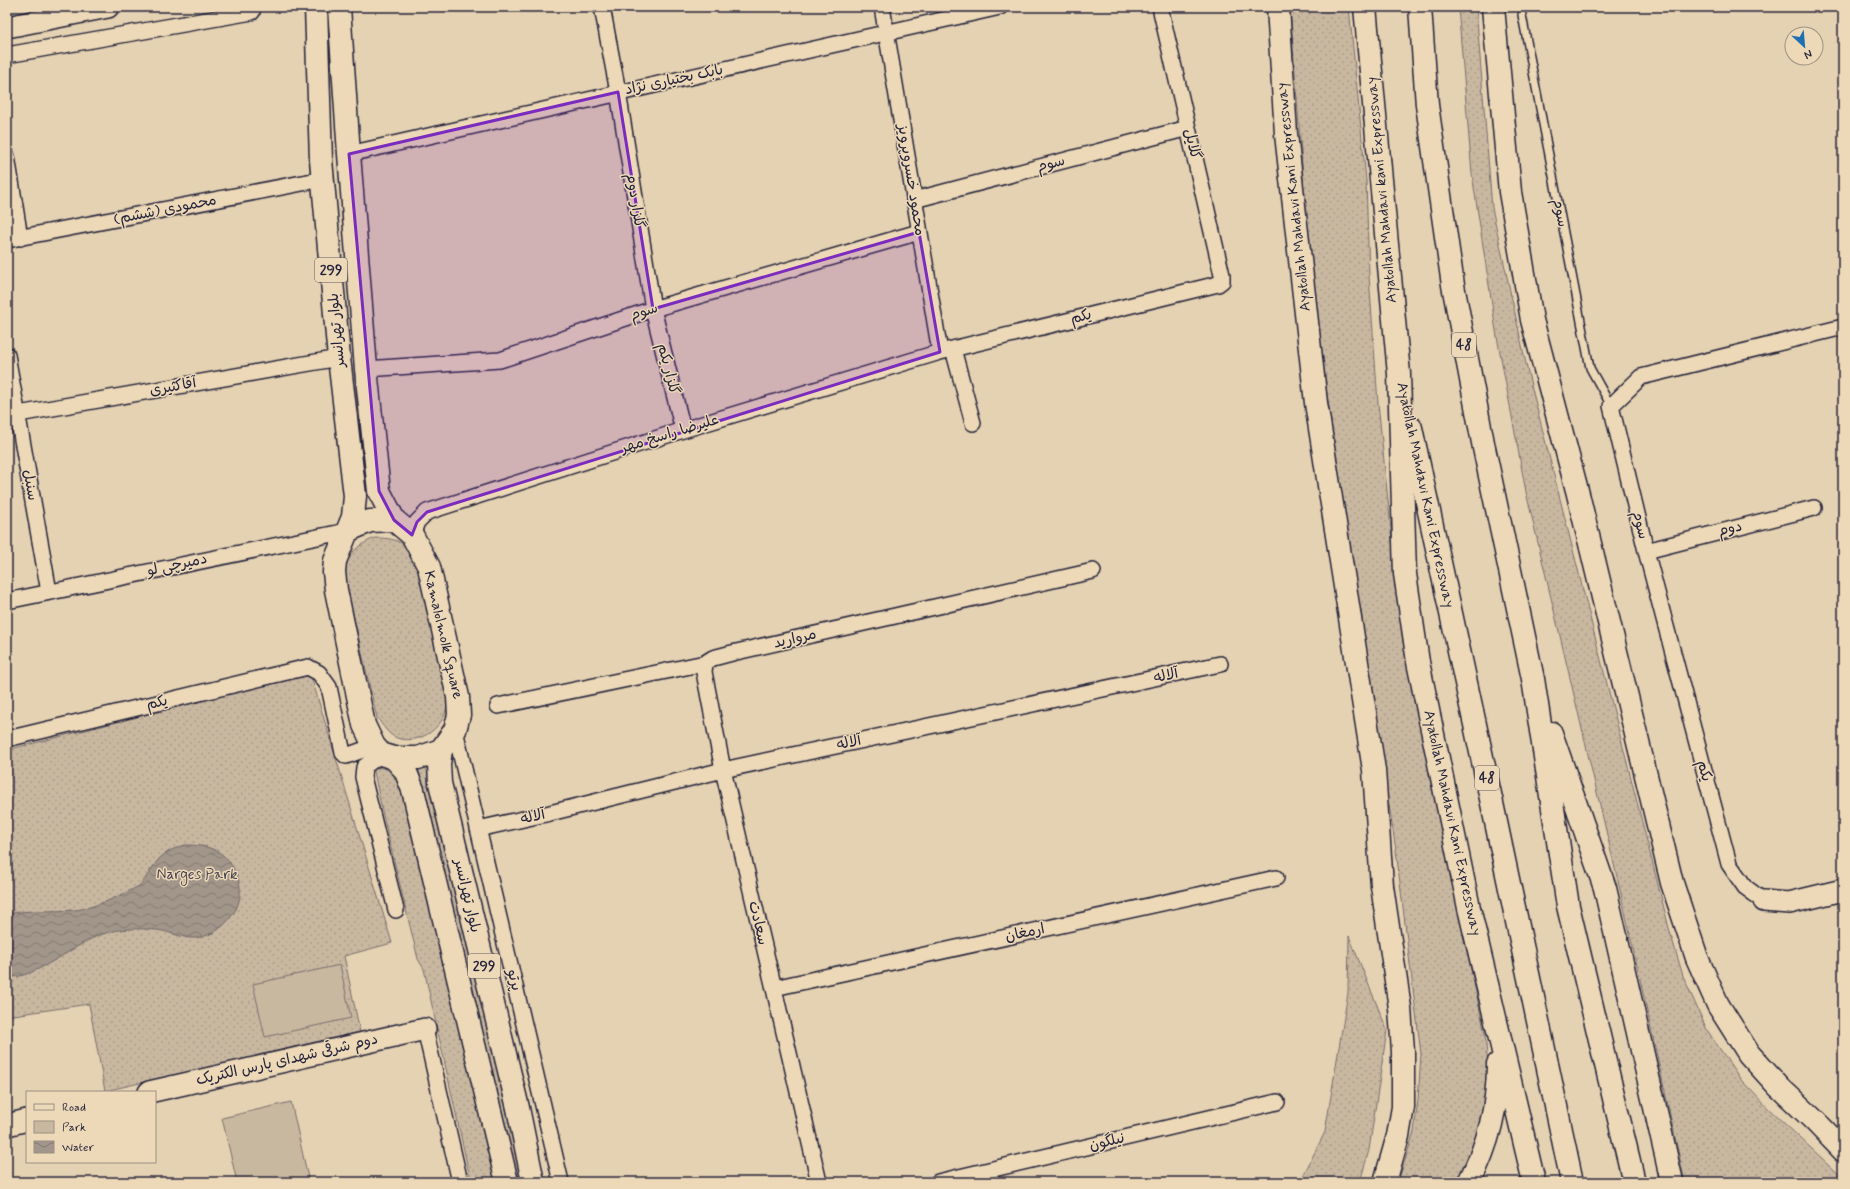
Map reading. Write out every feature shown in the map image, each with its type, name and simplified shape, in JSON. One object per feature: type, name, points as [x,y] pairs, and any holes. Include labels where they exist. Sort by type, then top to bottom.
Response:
[{"type":"main road","name":"بلوار تهرانسر","points":[[316,7],[323,179],[339,358],[355,496],[353,517],[347,531]]},
{"type":"main road","name":"بلوار تهرانسر","points":[[339,7],[366,369],[379,492],[394,520]]},
{"type":"main road","name":"Ayatollah Mahdavi Kani Expressway","points":[[1278,7],[1286,134],[1316,403],[1374,770],[1382,886],[1400,1008],[1404,1052],[1403,1107],[1398,1136],[1385,1182]]},
{"type":"main road","name":"Ayatollah Mahdavi kani Expressway","points":[[1365,7],[1399,374]]},
{"type":"main road","name":"48","points":[[1420,7],[1427,105],[1453,285],[1484,448],[1532,679],[1568,906],[1634,1182]]},
{"type":"main road","points":[[1493,7],[1510,192],[1532,320],[1580,502],[1672,883],[1697,958],[1718,1005],[1749,1054],[1779,1087],[1843,1150]]},
{"type":"main road","name":"Ayatollah Mahdavi Kani Expressway","points":[[1399,374],[1405,574],[1418,662],[1469,908],[1534,1182]]},
{"type":"main road","name":"Ayatollah Mahdavi Kani Expressway","points":[[1399,374],[1572,1182]]},
{"type":"main road","points":[[394,520],[370,521],[347,531],[335,560],[334,582],[367,734],[383,753],[418,758],[441,750]]},
{"type":"main road","name":"Kamalolmolk Square","points":[[394,520],[412,536],[429,567],[452,664],[458,697],[459,715],[455,730],[441,750]]},
{"type":"main road","points":[[1532,679],[1605,888],[1672,1182]]},
{"type":"main road","name":"بلوار تهرانسر","points":[[441,750],[439,764],[440,783],[518,1108],[533,1182]]},
{"type":"main road","name":"بلوار تهرانسر","points":[[383,753],[405,770],[413,790],[507,1182]]},
{"type":"main road","points":[[1469,1182],[1476,1169],[1491,1126],[1498,1090],[1498,1033]]},
{"type":"street","points":[[7,27],[108,7]]},
{"type":"street","name":"گلزار دوم","points":[[602,7],[618,92],[652,309]]},
{"type":"street","name":"محمود خسروپرویز","points":[[882,7],[919,232],[947,350],[972,423]]},
{"type":"street","name":"بابک بختیاری نژاد","points":[[349,154],[618,92],[1000,7]]},
{"type":"street","name":"گلایل","points":[[1160,7],[1222,275],[1222,281]]},
{"type":"street","points":[[7,54],[252,12]]},
{"type":"street","name":"سوم","points":[[914,200],[1188,128]]},
{"type":"street","points":[[7,156],[14,239]]},
{"type":"street","name":"محمودی (ششم)","points":[[14,239],[323,179]]},
{"type":"street","name":"سوم","points":[[366,369],[500,360],[652,309],[919,232]]},
{"type":"street","name":"یکم","points":[[947,350],[1210,286],[1222,281]]},
{"type":"street","name":"گلزار یکم","points":[[652,309],[683,430]]},
{"type":"street","points":[[1611,406],[1641,377],[1843,327]]},
{"type":"street","name":"علیرضا راسخ مهر","points":[[412,536],[417,522],[427,512],[683,430],[947,350]]},
{"type":"street","name":"سنبل","points":[[7,355],[12,415],[49,592]]},
{"type":"street","name":"آقاکثیری","points":[[12,415],[339,358]]},
{"type":"street","name":"سوم","points":[[1611,406],[1646,551]]},
{"type":"street","name":"دوم","points":[[1646,551],[1814,508]]},
{"type":"street","name":"دمیرچی لو","points":[[7,601],[347,531]]},
{"type":"street","name":"یکم","points":[[1646,551],[1729,864],[1745,887],[1764,901],[1789,903],[1843,890]]},
{"type":"street","name":"مروارید","points":[[498,706],[705,663],[713,658],[732,653],[1093,571]]},
{"type":"street","name":"سعادت","points":[[705,663],[704,672],[723,770],[819,1182]]},
{"type":"street","name":"آلاله","points":[[478,829],[546,814],[723,770],[1220,664]]},
{"type":"street","name":"یکم","points":[[7,739],[308,667],[319,673],[328,687],[343,753],[346,756],[383,753]]},
{"type":"street","name":"پرتو","points":[[455,730],[561,1182]]},
{"type":"street","points":[[383,753],[364,767],[363,777],[396,910]]},
{"type":"street","name":"ارمغان","points":[[774,988],[1276,878]]},
{"type":"street","points":[[425,1029],[460,1182]]},
{"type":"street","name":"دوم شرقی شهدای پارس الکتریک","points":[[152,1091],[425,1029]]},
{"type":"street","name":"نیلگون","points":[[938,1182],[1277,1102]]},
{"type":"street","points":[[7,1125],[26,1120]]},
{"type":"lane","name":"سوم","points":[[1522,15],[1590,368],[1611,406]]},
{"type":"lane","points":[[1815,1121],[1843,1138]]},
{"type":"highlighted area","points":[[618,92],[653,309],[919,232],[940,352],[427,512],[417,522],[412,535],[394,520],[379,491],[349,154]]},
{"type":"green space","points":[[1290,7],[1349,7],[1366,180],[1369,276],[1378,403],[1399,607],[1446,854],[1485,1034],[1488,1066],[1486,1098],[1478,1134],[1464,1168],[1455,1182],[1398,1182],[1414,1132],[1421,1054],[1396,850],[1323,367],[1306,217]]},
{"type":"green space","points":[[1458,7],[1476,7],[1492,208],[1528,373],[1670,932],[1683,976],[1707,1030],[1741,1080],[1770,1110],[1843,1178],[1843,1182],[1685,1182],[1621,894],[1526,492],[1496,331],[1472,174]]},
{"type":"green space","points":[[375,538],[390,539],[402,543],[418,565],[446,691],[447,700],[444,716],[431,732],[418,738],[404,739],[394,737],[377,718],[345,579],[346,564],[352,553],[368,541]]},
{"type":"green space","name":"Narges Park","points":[[303,675],[311,676],[392,943],[344,956],[360,1032],[105,1091],[89,1004],[7,1016],[7,750]]},
{"type":"green space","points":[[422,766],[429,768],[523,1182],[514,1182],[419,776],[419,769]]},
{"type":"green space","points":[[375,767],[389,769],[405,786],[496,1182],[471,1182],[424,969],[418,959],[383,815],[374,772]]},
{"type":"green space","points":[[1349,936],[1387,1030],[1369,1150],[1360,1182],[1300,1182],[1325,1132],[1348,993]]},
{"type":"green space","points":[[340,965],[351,1018],[265,1037],[253,984]]},
{"type":"green space","points":[[291,1102],[309,1182],[237,1182],[222,1118]]},
{"type":"water","points":[[185,845],[206,847],[218,851],[228,860],[235,871],[240,887],[240,898],[236,909],[223,926],[211,934],[197,938],[190,938],[150,929],[130,929],[110,932],[80,945],[30,973],[7,977],[7,914],[83,909],[108,901],[139,886],[161,857],[178,847]]}]
